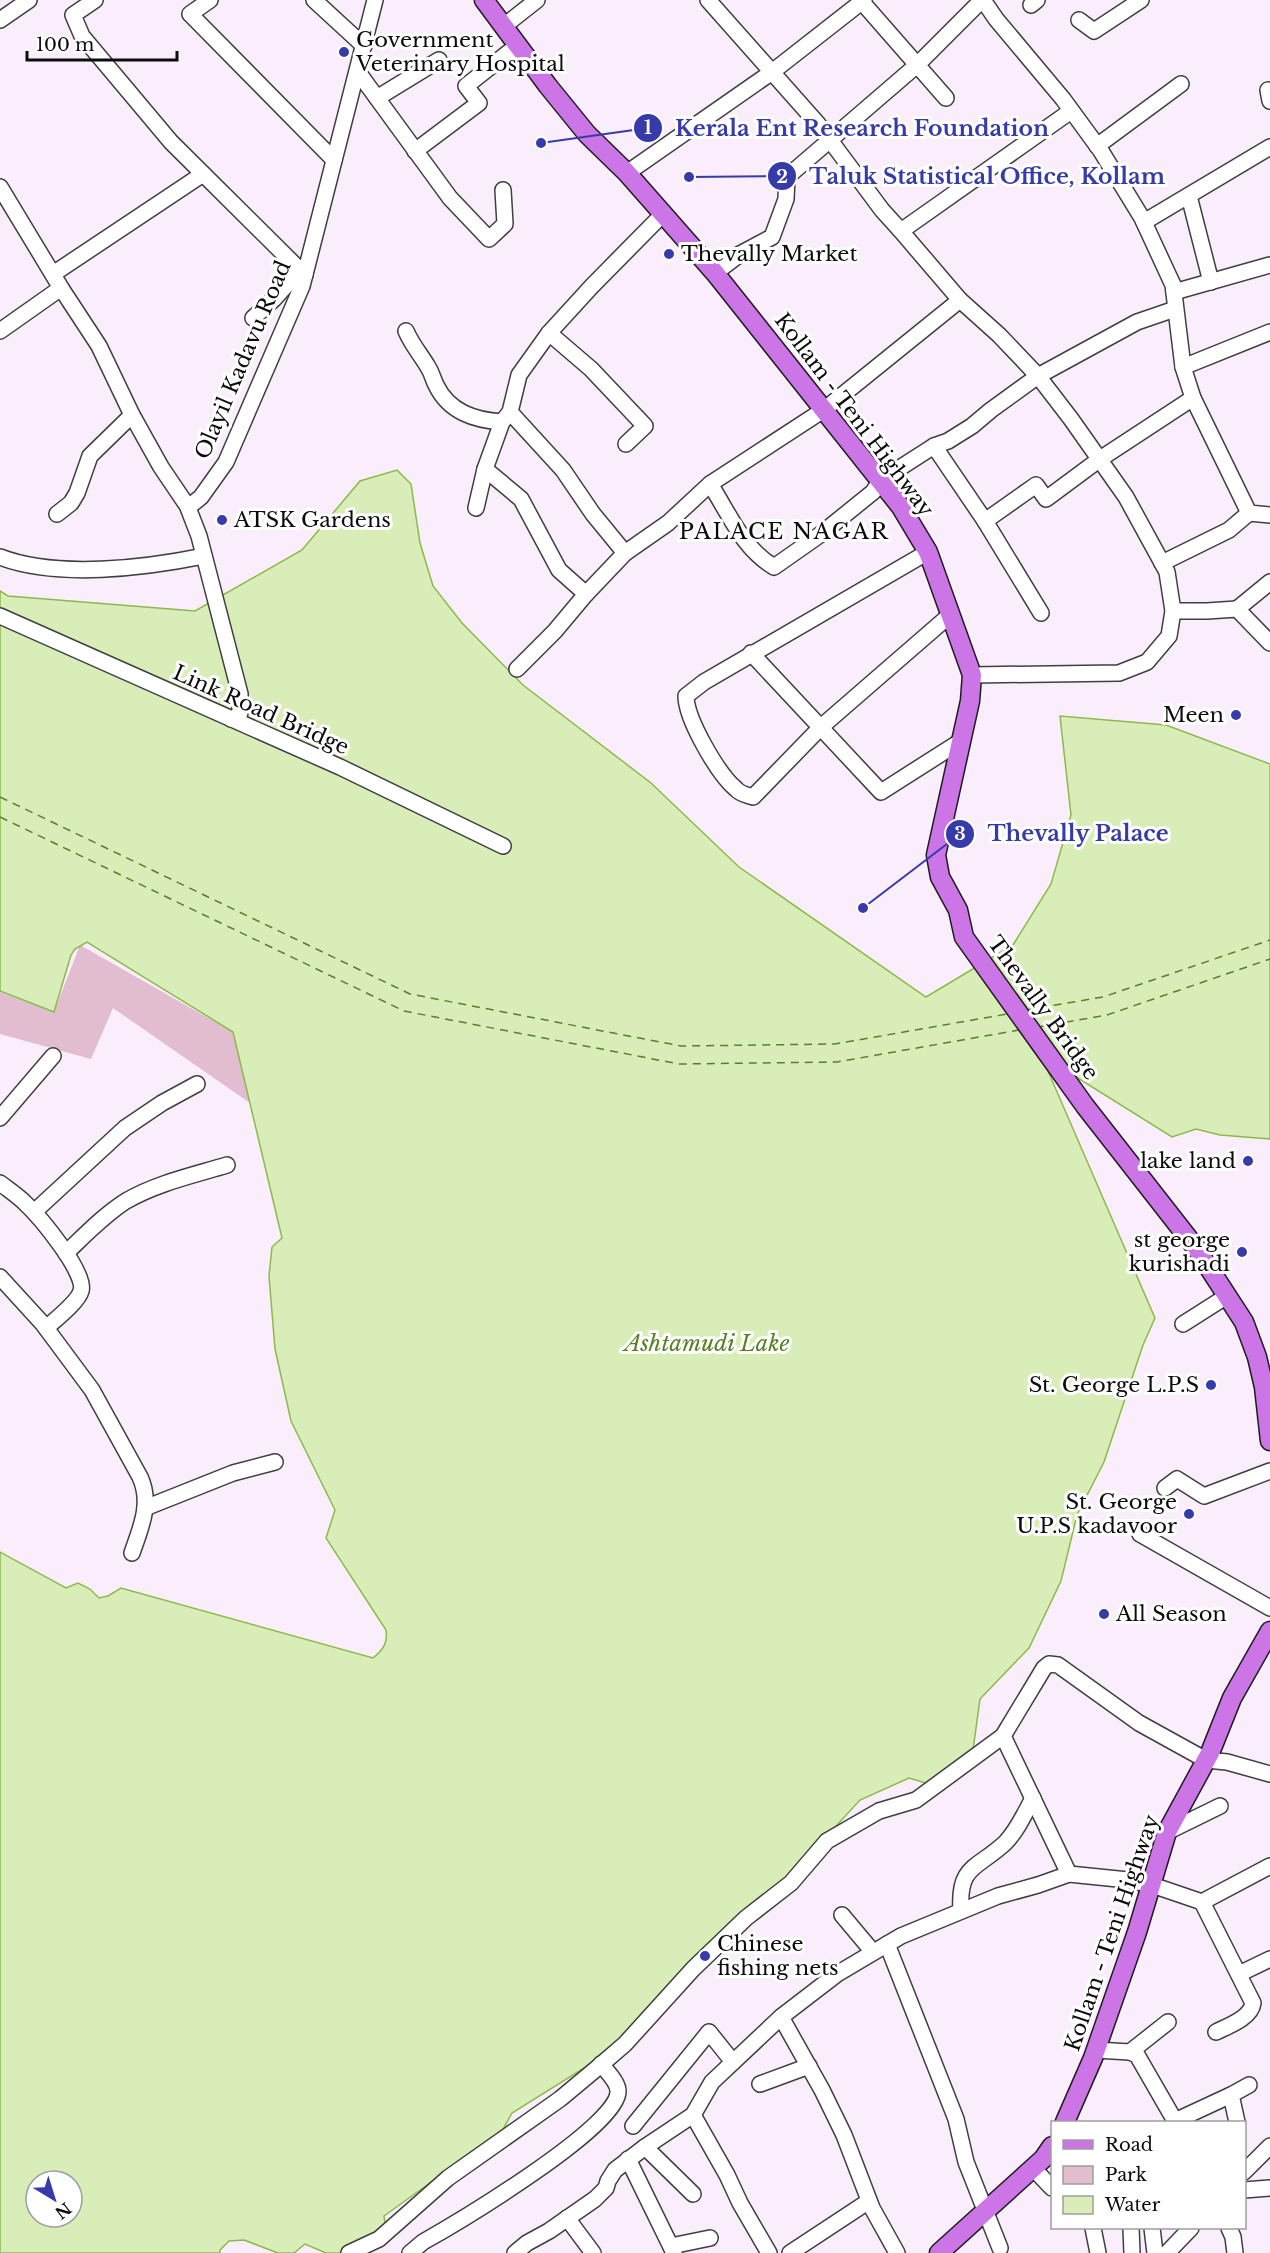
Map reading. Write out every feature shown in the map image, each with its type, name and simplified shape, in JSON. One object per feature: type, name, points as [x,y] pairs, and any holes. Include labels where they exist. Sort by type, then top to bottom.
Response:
[{"type":"main road","name":"Kollam - Teni Highway","points":[[484,0],[587,134],[627,172],[664,213],[825,409],[901,507],[928,552],[972,675],[970,701],[936,855],[940,877],[958,910],[964,937]]},
{"type":"main road","name":"Thevally Bridge","points":[[964,937],[1085,1106],[1196,1248],[1227,1296]]},
{"type":"main road","points":[[1227,1296],[1244,1322],[1257,1357],[1264,1387],[1270,1441]]},
{"type":"main road","name":"Kollam - Teni Highway","points":[[1065,2121],[1096,2050],[1152,1885],[1167,1832],[1206,1760],[1232,1698],[1268,1637]]},
{"type":"main road","points":[[939,2253],[1043,2159],[1051,2149]]},
{"type":"street","points":[[0,20],[29,0]]},
{"type":"street","points":[[95,0],[73,15],[82,36],[171,142],[302,273],[253,318]]},
{"type":"street","points":[[210,0],[190,15],[334,160]]},
{"type":"street","points":[[314,0],[364,46]]},
{"type":"street","name":"Olayil Kadavu Road","points":[[0,187],[52,274],[99,346],[132,415],[161,467],[191,506],[201,497],[226,462],[302,286],[302,273],[358,72],[375,0]]},
{"type":"street","points":[[504,26],[537,0]]},
{"type":"street","points":[[708,0],[818,124],[901,231],[960,300],[999,335],[1038,376],[1126,496],[1167,572],[1173,610],[1169,636],[1147,662],[1119,673],[972,675]]},
{"type":"street","points":[[715,273],[740,254],[772,237],[786,199],[787,177],[916,65],[982,0],[1097,146],[1144,222],[1174,292],[1184,367],[1193,398],[1249,513]]},
{"type":"street","points":[[1079,20],[1094,32],[1141,0]]},
{"type":"street","points":[[627,172],[772,72],[863,1],[946,98]]},
{"type":"street","points":[[415,151],[479,103],[466,86],[518,45]]},
{"type":"street","points":[[377,98],[439,60]]},
{"type":"street","points":[[358,72],[450,198],[489,239],[505,224],[503,190]]},
{"type":"street","points":[[1097,146],[1181,84]]},
{"type":"street","points":[[901,231],[1071,111]]},
{"type":"street","points":[[1144,222],[1270,147]]},
{"type":"street","points":[[52,274],[203,174]]},
{"type":"street","points":[[1189,195],[1211,282]]},
{"type":"street","points":[[476,508],[485,469],[506,417],[519,375],[549,333],[664,213]]},
{"type":"street","points":[[1174,292],[1270,265]]},
{"type":"street","points":[[0,331],[61,288]]},
{"type":"street","points":[[517,669],[555,631],[625,553],[669,523],[710,484],[825,409],[960,300]]},
{"type":"street","points":[[710,484],[735,528],[757,555],[774,567],[821,534],[873,492],[881,480],[934,446],[948,441],[972,426],[1038,376],[1137,322],[1175,309]]},
{"type":"street","points":[[406,331],[411,343],[428,366],[437,386],[460,411],[480,421],[506,417]]},
{"type":"street","points":[[1184,367],[1270,332]]},
{"type":"street","points":[[549,333],[591,369],[645,426],[626,444]]},
{"type":"street","points":[[985,521],[1036,485],[1046,499],[1100,459],[1193,398]]},
{"type":"street","points":[[57,513],[71,502],[77,493],[90,456],[132,415]]},
{"type":"street","points":[[506,417],[564,470],[593,513],[625,553]]},
{"type":"street","points":[[934,446],[985,521],[1041,613]]},
{"type":"street","points":[[485,469],[521,500],[560,570],[586,594]]},
{"type":"street","points":[[188,505],[204,556],[240,694],[240,713],[231,719]]},
{"type":"street","points":[[1162,563],[1229,530],[1249,513],[1270,515]]},
{"type":"street","points":[[928,552],[751,653],[686,696],[686,705],[707,752],[736,789],[753,797],[821,727],[950,615]]},
{"type":"street","points":[[0,557],[42,567],[116,568],[175,562],[204,556]]},
{"type":"street","points":[[1173,610],[1237,609],[1270,582]]},
{"type":"street","points":[[1237,609],[1270,643]]},
{"type":"street","name":"Link Road Bridge","points":[[0,616],[340,767],[503,846]]},
{"type":"street","points":[[751,653],[881,792],[961,741]]},
{"type":"street","points":[[0,1118],[53,1056]]},
{"type":"street","points":[[34,1212],[125,1128],[162,1103],[197,1084]]},
{"type":"street","points":[[66,1253],[105,1216],[127,1201],[185,1177],[228,1165]]},
{"type":"street","points":[[0,1184],[34,1212],[66,1253],[81,1284],[82,1291],[46,1328]]},
{"type":"street","points":[[0,1277],[46,1328],[92,1390],[111,1421],[146,1489],[145,1508],[132,1553]]},
{"type":"street","points":[[1183,1324],[1227,1296]]},
{"type":"street","points":[[145,1508],[232,1473],[275,1462]]},
{"type":"street","points":[[1165,1488],[1177,1479],[1204,1496],[1270,1471]]},
{"type":"street","points":[[1140,1534],[1270,1608]]},
{"type":"street","points":[[349,2253],[379,2239],[448,2178],[560,2099],[625,2044],[693,1969],[746,1918],[791,1883],[827,1841],[879,1811],[916,1800],[1003,1736],[1044,1668],[1049,1664],[1058,1665],[1139,1723],[1206,1760],[1227,1762],[1270,1774]]},
{"type":"street","points":[[1003,1736],[1069,1874]]},
{"type":"street","points":[[961,1910],[960,1889],[965,1877],[979,1862],[1006,1842],[1033,1798]]},
{"type":"street","points":[[1167,1832],[1220,1806]]},
{"type":"street","points":[[1202,1902],[1270,1866]]},
{"type":"street","points":[[515,2253],[602,2193],[615,2170],[693,2115],[712,2082],[781,2017],[837,1974],[887,1944],[932,1921],[998,1896],[1069,1874],[1128,1880],[1152,1885],[1202,1902],[1250,1995],[1253,2007],[1245,2015],[1216,2032]]},
{"type":"street","points":[[842,1915],[873,1952]]},
{"type":"street","points":[[887,1944],[956,2119],[966,2162],[1000,2248]]},
{"type":"street","points":[[1239,1974],[1270,1959]]},
{"type":"street","points":[[781,2017],[844,2135],[869,2201],[897,2253]]},
{"type":"street","points":[[1130,2052],[1168,2022]]},
{"type":"street","points":[[633,2126],[709,2032],[733,2062]]},
{"type":"street","points":[[1096,2050],[1130,2052],[1137,2055],[1174,2121]]},
{"type":"street","points":[[410,2253],[423,2242],[529,2176],[596,2124],[615,2102],[619,2093],[617,2085],[601,2064]]},
{"type":"street","points":[[760,2084],[809,2066]]},
{"type":"street","points":[[1177,2121],[1249,2085]]},
{"type":"street","points":[[1231,2095],[1237,2121]]},
{"type":"street","points":[[693,2115],[769,2253]]},
{"type":"street","points":[[1246,2171],[1270,2146]]},
{"type":"street","points":[[645,2147],[693,2194]]},
{"type":"street","points":[[628,2159],[672,2249],[710,2238]]},
{"type":"street","points":[[1033,2168],[1051,2186]]},
{"type":"street","points":[[1246,2190],[1270,2188]]},
{"type":"street","points":[[790,2253],[869,2201]]},
{"type":"street","points":[[567,2217],[593,2253]]},
{"type":"street","points":[[1093,2229],[1098,2253]]},
{"type":"street","points":[[1131,2229],[1132,2253]]},
{"type":"street","points":[[1152,2229],[1155,2253]]},
{"type":"street","points":[[1167,2253],[1190,2229]]},
{"type":"street","points":[[1229,2229],[1235,2253]]},
{"type":"green space","points":[[80,945],[233,1032],[250,1103],[113,1008],[91,1059],[0,1034],[0,992],[54,1012]]},
{"type":"water","name":"Ashtamudi Lake","points":[[397,470],[411,484],[420,543],[433,586],[462,623],[523,685],[651,783],[739,867],[926,997],[1013,945],[1051,884],[1071,815],[1060,716],[1166,725],[1270,764],[1270,1139],[1220,1135],[1196,1129],[1172,1137],[1041,1055],[1155,1318],[1143,1345],[1104,1462],[1077,1515],[1061,1581],[1029,1648],[980,1699],[973,1750],[929,1784],[909,1778],[860,1800],[633,2030],[605,2055],[512,2113],[502,2131],[384,2216],[388,2240],[362,2253],[326,2253],[305,2244],[294,2253],[278,2253],[244,2240],[229,2241],[220,2253],[0,2253],[0,1552],[66,1588],[78,1583],[90,1589],[99,1598],[108,1596],[121,1588],[373,1658],[384,1646],[386,1630],[326,1538],[335,1510],[291,1421],[275,1349],[269,1276],[272,1247],[282,1238],[233,1032],[87,942],[75,949],[71,955],[54,1012],[0,991],[0,591],[8,596],[195,611],[302,550],[360,481]]},
{"type":"ferry route","points":[[0,797],[410,994],[681,1046],[835,1044],[1007,1014]]},
{"type":"ferry route","points":[[0,817],[404,1011],[679,1064],[837,1062],[1019,1030]]},
{"type":"ferry route","points":[[1026,1010],[1103,997],[1270,940]]},
{"type":"ferry route","points":[[1038,1027],[1107,1015],[1270,959]]},
{"type":"place","name":"Government Veterinary Hospital","points":[[344,52]]},
{"type":"place","name":"Kerala Ent Research Foundation","points":[[541,143]]},
{"type":"place","name":"Taluk Statistical Office, Kollam","points":[[689,177]]},
{"type":"place","name":"Thevally Market","points":[[669,254]]},
{"type":"place","name":"ATSK Gardens","points":[[222,520]]},
{"type":"place","name":"Meen","points":[[1236,715]]},
{"type":"place","name":"Thevally Palace","points":[[863,908]]},
{"type":"place","name":"lake land","points":[[1248,1161]]},
{"type":"place","name":"st george kurishadi","points":[[1242,1252]]},
{"type":"place","name":"St. George L.P.S","points":[[1211,1385]]},
{"type":"place","name":"St. George U.P.S kadavoor","points":[[1189,1514]]},
{"type":"place","name":"All Season","points":[[1104,1614]]},
{"type":"place","name":"Chinese fishing nets","points":[[705,1956]]},
{"type":"district","name":"PALACE NAGAR","points":[[784,531]]}]
